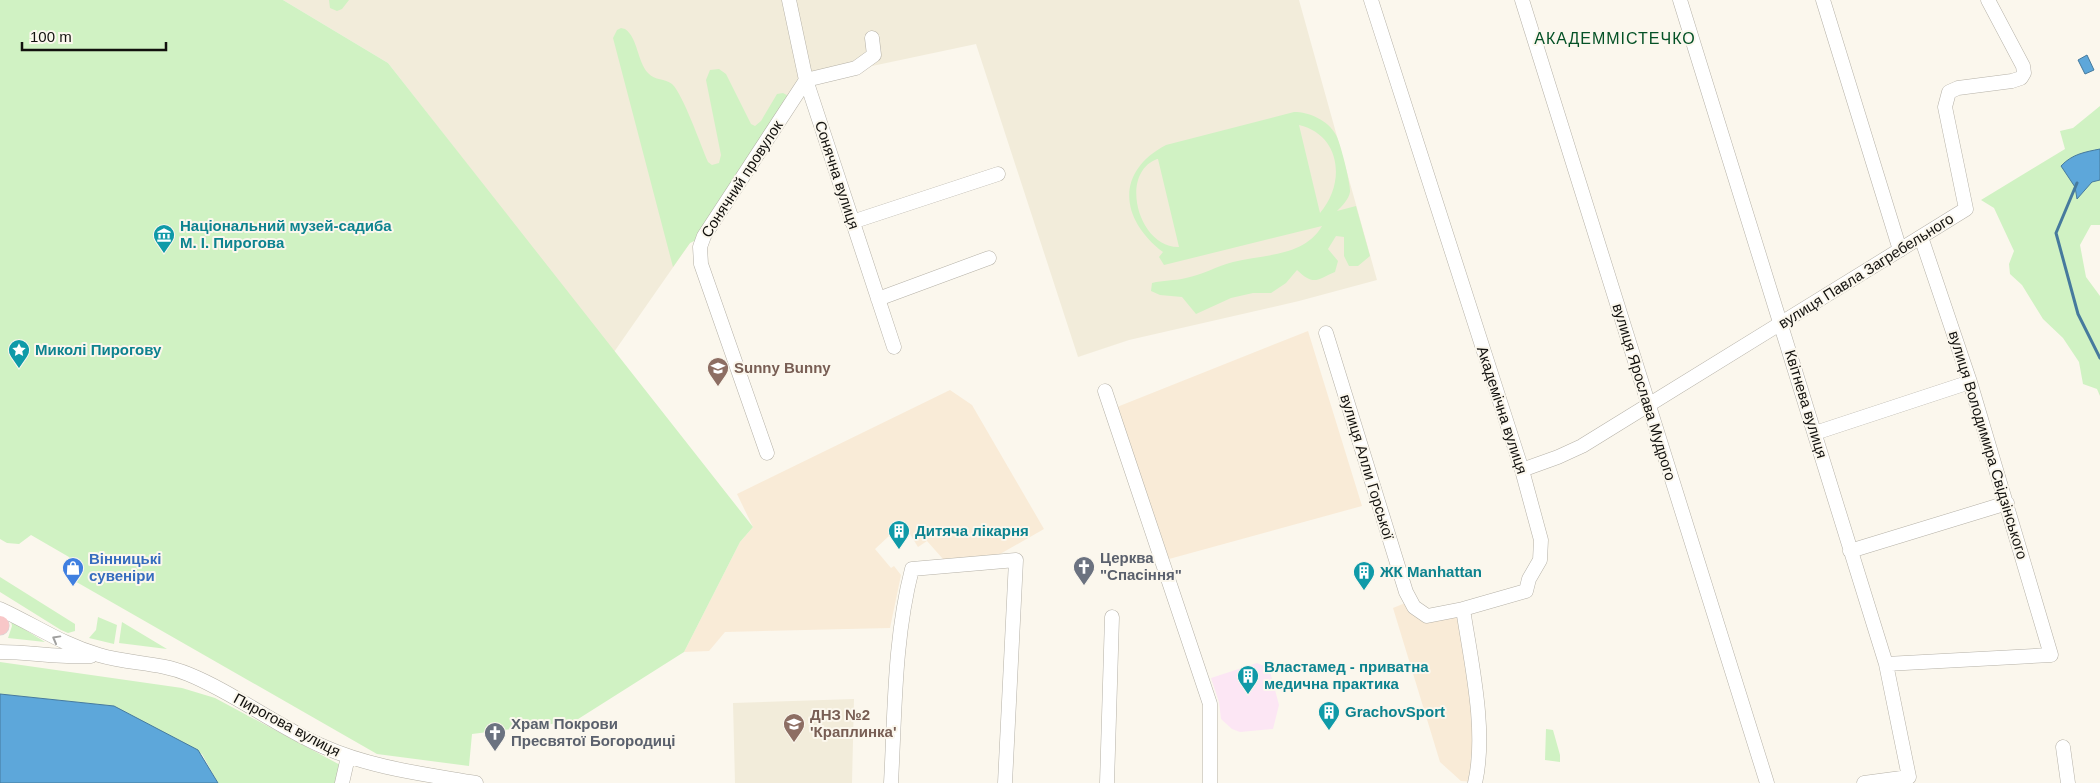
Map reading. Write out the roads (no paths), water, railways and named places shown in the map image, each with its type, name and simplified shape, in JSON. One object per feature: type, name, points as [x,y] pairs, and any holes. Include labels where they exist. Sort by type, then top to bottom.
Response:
[{"type":"street","name":"Сонячна вулиця","points":[[788,0],[806,80],[894,347]]},
{"type":"street","name":"Академічна вулиця","points":[[1372,0],[1522,470],[1541,540],[1540,560],[1528,579],[1526,591],[1463,609]]},
{"type":"street","name":"вулиця Ярослава Мудрого","points":[[1522,0],[1767,783]]},
{"type":"street","name":"Квітнева вулиця","points":[[1680,0],[1886,664],[1909,777],[1864,783]]},
{"type":"street","points":[[1823,0],[1900,250]]},
{"type":"street","name":"вулиця Павла Загребельного","points":[[1522,470],[1576,449],[1782,324],[1966,209],[1945,107],[1949,92],[1958,88],[2012,81],[2021,78],[2024,73],[2023,66],[1988,0]]},
{"type":"street","points":[[806,80],[856,68],[874,55],[872,38]]},
{"type":"street","name":"Сонячний провулок","points":[[767,452],[701,264],[700,247],[704,236],[806,80]]},
{"type":"street","points":[[852,222],[998,174]]},
{"type":"street","name":"вулиця Володимира Свідзінського","points":[[1886,664],[2051,655],[1970,382],[1921,237]]},
{"type":"street","points":[[878,299],[989,258]]},
{"type":"street","name":"вулиця Алли Горської","points":[[1326,333],[1406,592],[1414,607],[1427,616],[1463,609]]},
{"type":"street","points":[[1815,433],[1970,382]]},
{"type":"street","points":[[1105,391],[1210,704],[1210,783]]},
{"type":"street","points":[[1850,551],[2007,503]]},
{"type":"street","points":[[891,783],[900,631],[904,600],[912,569],[1016,560],[1005,783]]},
{"type":"street","name":"Пирогова вулиця","points":[[0,609],[66,644],[102,656],[152,664],[186,673],[221,690],[310,740],[348,757],[388,768],[476,783]]},
{"type":"street","points":[[1463,609],[1479,722],[1479,763],[1475,783]]},
{"type":"street","points":[[1106,783],[1112,617]]},
{"type":"street","name":"Пирогова вулиця","points":[[0,652],[22,652],[67,657],[102,656]]},
{"type":"street","points":[[2063,747],[2068,783]]},
{"type":"street","points":[[342,783],[348,757]]},
{"type":"water","points":[[2087,55],[2094,70],[2085,74],[2078,60]]},
{"type":"water","points":[[2100,149],[2100,180],[2092,182],[2077,199],[2075,187],[2061,166],[2074,156]]},
{"type":"water","points":[[0,694],[114,706],[198,750],[218,783],[0,783]]},
{"type":"waterway","points":[[2077,183],[2056,233],[2078,314],[2100,358]]},
{"type":"place","name":"Національний музей-садиба М. І. Пирогова","points":[[164,254]]},
{"type":"place","name":"Миколі Пирогову","points":[[19,369]]},
{"type":"place","name":"Sunny Bunny","points":[[718,387]]},
{"type":"place","name":"Дитяча лікарня","points":[[899,550]]},
{"type":"place","name":"Церква \"Спасіння\"","points":[[1084,586]]},
{"type":"place","name":"Вінницькі сувеніри","points":[[73,587]]},
{"type":"place","name":"ЖК Manhattan","points":[[1364,591]]},
{"type":"place","name":"Властамед - приватна медична практика","points":[[1248,695]]},
{"type":"place","name":"GrachovSport","points":[[1329,731]]},
{"type":"place","name":"ДНЗ №2 'Краплинка'","points":[[794,743]]},
{"type":"place","name":"Храм Покрови Пресвятої Богородиці","points":[[495,752]]},
{"type":"district","name":"АКАДЕММІСТЕЧКО","points":[[1615,38]]}]
